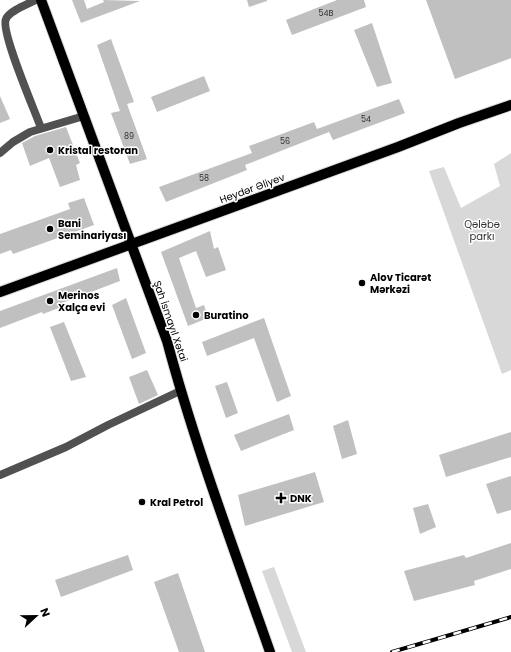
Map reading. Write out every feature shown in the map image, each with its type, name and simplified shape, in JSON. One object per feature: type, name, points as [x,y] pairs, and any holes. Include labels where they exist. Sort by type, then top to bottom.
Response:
[{"type":"main road","name":"Şah İsmayıl Xətai","points":[[41,0],[167,341],[180,391],[270,652]]},
{"type":"main road","name":"Heydər Əliyev","points":[[0,292],[511,105]]},
{"type":"street","points":[[36,0],[8,14],[4,20],[5,31],[41,128]]},
{"type":"street","points":[[0,153],[13,142],[30,132],[84,116]]},
{"type":"street","points":[[0,475],[66,447],[108,425],[180,391]]},
{"type":"green space","name":"Qələbə parkı","points":[[511,153],[511,370],[502,374],[429,171],[444,167],[461,208],[500,186],[494,164]]},
{"type":"green space","points":[[274,567],[306,652],[292,652],[262,571]]},
{"type":"building","points":[[72,0],[84,0],[87,9],[104,2],[103,0],[140,1],[81,23]]},
{"type":"building","points":[[247,0],[267,0],[267,1],[249,7]]},
{"type":"building","points":[[337,0],[364,0],[366,7],[292,35],[286,20]]},
{"type":"building","points":[[426,0],[511,0],[511,58],[455,79]]},
{"type":"building","points":[[372,23],[392,83],[377,87],[354,30]]},
{"type":"building","points":[[111,39],[134,102],[127,104],[147,159],[130,164],[111,113],[120,111],[97,45]]},
{"type":"building","points":[[204,76],[210,91],[157,112],[151,97]]},
{"type":"building","points":[[0,96],[10,119],[0,123]]},
{"type":"building","points":[[399,99],[405,113],[333,140],[329,132],[245,165],[247,170],[166,202],[159,187],[252,153],[249,146],[314,122],[317,129]]},
{"type":"building","name":"Kristal restoran","points":[[66,127],[80,163],[76,165],[80,180],[60,187],[49,158],[30,166],[22,143],[35,136]]},
{"type":"building","name":"Bani Seminariyası","points":[[84,198],[94,225],[13,254],[11,250],[0,254],[0,234],[70,209],[68,203]]},
{"type":"building","points":[[210,231],[214,249],[218,247],[226,270],[206,277],[196,251],[179,258],[196,308],[204,305],[208,318],[188,326],[161,252]]},
{"type":"building","points":[[117,268],[120,281],[62,303],[64,306],[43,314],[42,312],[0,328],[0,311]]},
{"type":"building","points":[[126,298],[146,353],[132,359],[112,305]]},
{"type":"building","points":[[264,318],[291,396],[277,402],[254,338],[207,356],[202,342]]},
{"type":"building","points":[[64,322],[86,377],[71,381],[50,327]]},
{"type":"building","points":[[147,370],[158,395],[139,404],[129,377]]},
{"type":"building","points":[[227,382],[238,413],[226,418],[215,386]]},
{"type":"building","points":[[289,414],[294,430],[241,451],[234,435]]},
{"type":"building","points":[[348,420],[357,454],[342,459],[333,426]]},
{"type":"building","points":[[511,432],[511,457],[446,477],[439,455]]},
{"type":"building","name":"DNK","points":[[315,472],[324,502],[245,526],[238,495]]},
{"type":"building","points":[[511,476],[511,510],[497,514],[486,484]]},
{"type":"building","points":[[428,504],[436,527],[420,534],[413,508]]},
{"type":"building","points":[[511,543],[511,569],[474,581],[475,585],[414,601],[404,571],[464,555],[466,558]]},
{"type":"building","points":[[128,555],[133,570],[61,597],[55,580]]},
{"type":"building","points":[[178,573],[205,652],[179,652],[154,582]]},
{"type":"railway","points":[[392,652],[511,617]]},
{"type":"place","name":"Kristal restoran","points":[[50,150]]},
{"type":"place","name":"Bani Seminariyası","points":[[50,229]]},
{"type":"place","name":"Alov Ticarət Mərkəzi","points":[[362,283]]},
{"type":"place","name":"Merinos Xalça evi","points":[[50,301]]},
{"type":"place","name":"Buratino","points":[[196,315]]},
{"type":"place","name":"DNK","points":[[281,498]]},
{"type":"place","name":"Kral Petrol","points":[[142,502]]}]
